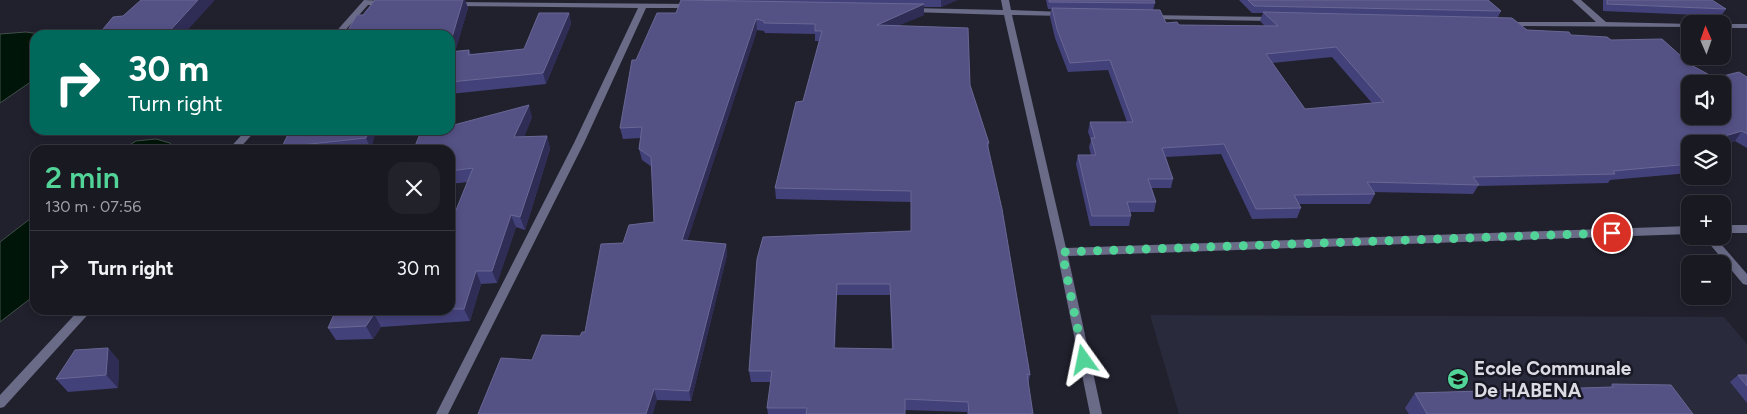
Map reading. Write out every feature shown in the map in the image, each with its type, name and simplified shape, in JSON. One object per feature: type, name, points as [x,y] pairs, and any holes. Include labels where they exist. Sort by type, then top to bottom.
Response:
[{"type":"street","points":[[1005,0],[1062,252],[1096,414]]},
{"type":"street","points":[[1576,0],[1604,25]]},
{"type":"street","points":[[341,30],[367,1],[397,4]]},
{"type":"street","points":[[446,4],[702,6]]},
{"type":"street","points":[[442,414],[579,143],[643,6]]},
{"type":"street","points":[[899,10],[1076,14]]},
{"type":"street","points":[[1144,16],[1285,19]]},
{"type":"street","points":[[1497,24],[1681,25]]},
{"type":"street","points":[[1731,26],[1747,26]]},
{"type":"street","points":[[237,145],[246,135]]},
{"type":"street","points":[[1731,229],[1747,228]]},
{"type":"street","points":[[1062,252],[1681,230]]},
{"type":"street","points":[[1716,245],[1747,281]]},
{"type":"street","points":[[0,403],[81,315]]},
{"type":"shaded area","points":[[30,33],[30,82],[0,103],[0,34]]},
{"type":"shaded area","points":[[156,139],[172,145],[129,145],[136,141]]},
{"type":"shaded area","points":[[30,219],[30,299],[0,322],[0,242]]},
{"type":"shaded area","name":"Ecole Communale De HABENA","points":[[1150,315],[1724,317],[1747,344],[1747,414],[1179,414]]},
{"type":"building","points":[[141,0],[198,0],[171,30],[102,30],[113,17],[123,16]]},
{"type":"building","points":[[375,0],[463,0],[454,30],[348,30],[357,15],[363,15]]},
{"type":"building","points":[[681,0],[924,4],[877,25],[968,28],[970,85],[989,143],[987,143],[1002,209],[1030,375],[1027,374],[1033,414],[969,414],[968,402],[905,399],[905,414],[806,414],[807,408],[767,408],[772,371],[749,371],[757,259],[763,237],[911,231],[911,191],[775,188],[796,102],[803,101],[822,31],[815,31],[815,24],[764,23],[764,21],[756,19],[682,240],[726,244],[689,391],[654,389],[646,414],[478,414],[501,358],[532,360],[542,335],[580,336],[582,332],[585,332],[601,244],[623,243],[629,225],[654,222],[651,157],[639,149],[642,127],[620,128],[632,60],[636,60],[657,13],[676,13]],"holes":[[[837,284],[890,284],[893,349],[834,348]]]},
{"type":"building","points":[[1049,0],[1154,0],[1155,3],[1049,2]]},
{"type":"building","points":[[1248,0],[1488,0],[1501,11],[1254,6]]},
{"type":"building","points":[[1607,0],[1712,0],[1726,9],[1607,4]]},
{"type":"building","points":[[1052,8],[1160,10],[1166,23],[1177,22],[1179,25],[1278,26],[1263,12],[1512,18],[1527,30],[1569,32],[1571,35],[1607,37],[1611,40],[1662,39],[1681,56],[1681,65],[1691,65],[1709,75],[1681,75],[1681,125],[1731,125],[1731,75],[1727,75],[1739,72],[1747,77],[1747,134],[1742,131],[1728,135],[1681,135],[1681,165],[1613,171],[1615,174],[1473,177],[1479,185],[1367,182],[1375,194],[1294,195],[1301,208],[1256,209],[1224,144],[1162,148],[1173,179],[1148,179],[1156,202],[1127,202],[1131,216],[1092,216],[1078,155],[1096,155],[1091,138],[1095,138],[1090,122],[1133,122],[1110,60],[1070,63],[1057,29]],"holes":[[[1336,47],[1384,102],[1305,109],[1266,54]]]},
{"type":"building","points":[[539,13],[569,13],[543,73],[455,82],[455,51],[469,50],[468,55],[524,49]]},
{"type":"building","points":[[529,105],[514,137],[547,136],[520,217],[511,215],[492,271],[476,271],[464,309],[455,309],[455,213],[473,168],[455,170],[455,145],[415,145],[420,135],[455,135],[455,125]]},
{"type":"building","points":[[288,135],[367,135],[366,138],[283,145]]},
{"type":"building","points":[[334,315],[373,315],[366,326],[328,328]]},
{"type":"building","points":[[108,348],[106,375],[56,379],[75,350]]},
{"type":"building","points":[[1738,375],[1747,375],[1747,386]]},
{"type":"building","points":[[1612,384],[1671,385],[1693,414],[1427,414],[1415,393],[1614,387]]},
{"type":"place","name":"Ecole Communale De HABENA","points":[[1458,379]]},
{"type":"route","points":[[1084,360],[1062,252],[1612,233]]}]
